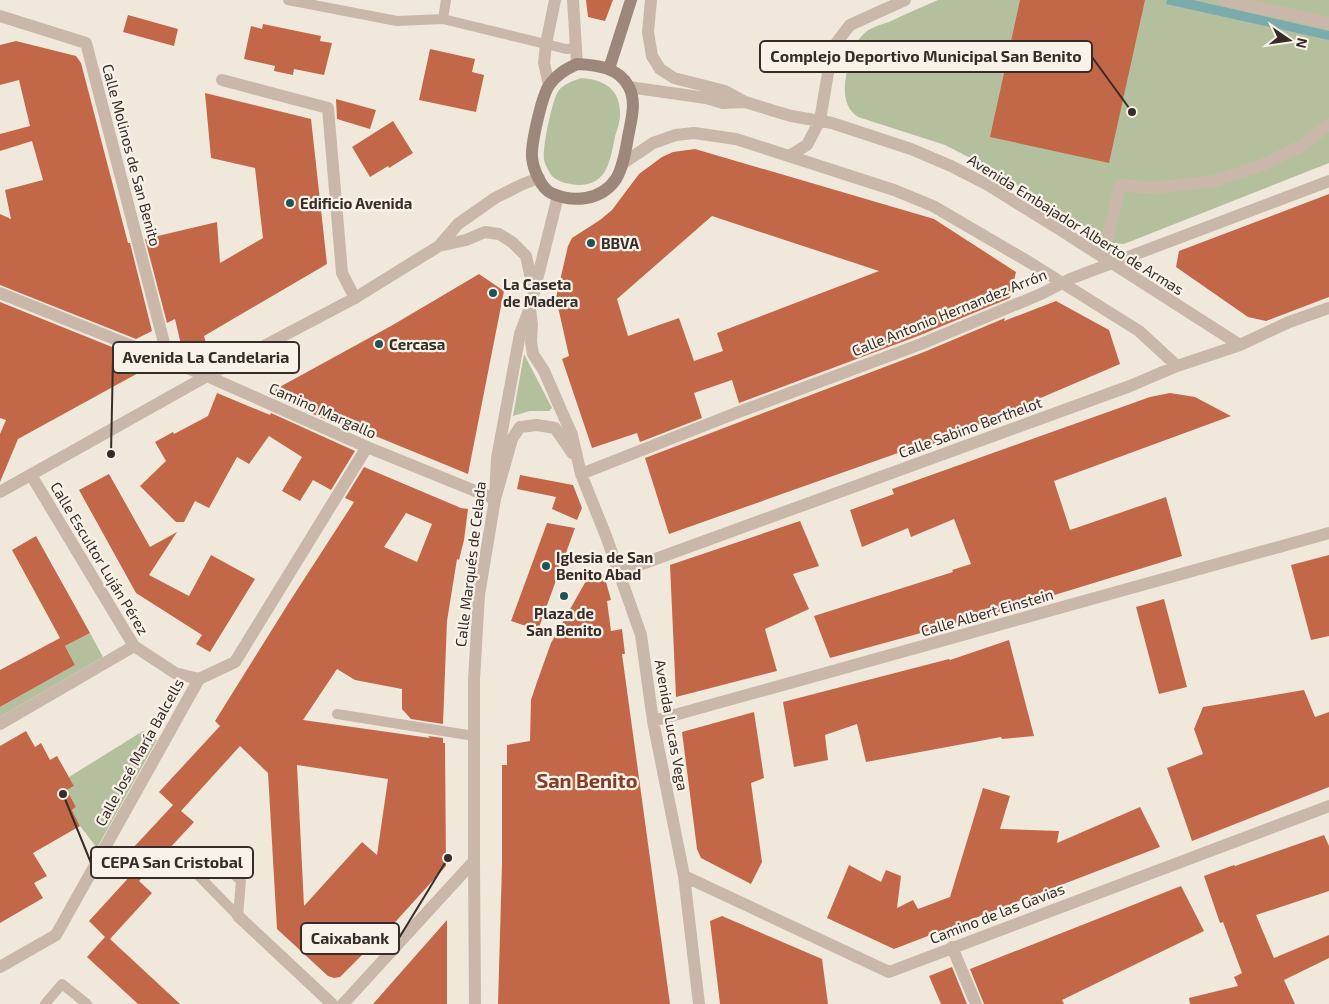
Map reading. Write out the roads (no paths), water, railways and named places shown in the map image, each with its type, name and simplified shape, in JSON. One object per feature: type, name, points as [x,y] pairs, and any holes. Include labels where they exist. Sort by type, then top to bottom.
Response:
[{"type":"main road","points":[[609,68],[631,0]]},
{"type":"main road","points":[[577,64],[609,68],[629,87],[634,104],[622,164],[616,179],[606,190],[591,197],[574,200],[558,196],[548,191],[539,178],[532,158],[533,143],[543,99],[549,85],[562,71],[577,64]]},
{"type":"street","points":[[549,85],[544,63],[555,0]]},
{"type":"street","points":[[573,0],[577,64]]},
{"type":"street","name":"Avenida Embajador Alberto de Armas","points":[[651,0],[648,32],[652,56],[660,70],[674,78],[725,91],[745,102],[791,116],[832,123],[951,166],[988,185],[1240,345]]},
{"type":"street","points":[[790,156],[807,145],[820,120],[829,67],[837,42],[850,25],[904,0]]},
{"type":"street","points":[[1224,0],[1329,24]]},
{"type":"street","name":"Calle Molinos de San Benito","points":[[0,16],[86,43],[169,362]]},
{"type":"street","points":[[222,80],[328,108],[342,273],[355,298]]},
{"type":"street","name":"Avenida Embajador Alberto de Armas","points":[[629,87],[706,98],[723,103],[745,102]]},
{"type":"street","points":[[1108,260],[1120,186],[1152,188],[1215,181],[1262,165],[1302,145],[1329,124]]},
{"type":"street","points":[[622,164],[652,143],[676,135],[694,133],[736,139],[894,190],[933,206],[1139,331],[1177,366]]},
{"type":"street","points":[[0,492],[207,376],[355,298],[439,246],[458,224],[495,198],[539,178]]},
{"type":"street","name":"Calle Antonio Hernandez Arrón","points":[[579,468],[736,413],[921,344],[1041,294],[1108,260],[1329,181]]},
{"type":"street","name":"Calle Marqués de Celada","points":[[476,1004],[474,680],[479,595],[495,500],[497,458],[520,334],[530,308],[558,196]]},
{"type":"street","points":[[439,246],[466,240],[485,232],[499,234],[512,242],[526,256],[534,289]]},
{"type":"street","name":"Camino Margallo","points":[[0,293],[207,376],[367,447],[495,500]]},
{"type":"street","name":"Avenida Lucas Vega","points":[[530,308],[533,354],[544,371],[572,435],[579,468]]},
{"type":"street","name":"Calle Sabino Berthelot","points":[[620,572],[1130,386],[1177,366],[1240,345],[1289,322],[1329,308]]},
{"type":"street","name":"Avenida Lucas Vega","points":[[495,500],[512,439],[520,427],[537,425],[555,428],[579,468],[620,572],[641,635],[653,721],[684,876],[699,1004]]},
{"type":"street","name":"Calle José María Balcells","points":[[0,968],[56,935],[199,679],[235,662],[367,447]]},
{"type":"street","name":"Calle Escultor Luján Pérez","points":[[31,475],[134,646],[175,673],[199,679]]},
{"type":"street","name":"Calle Albert Einstein","points":[[653,721],[1329,534]]},
{"type":"street","points":[[0,724],[134,646]]},
{"type":"street","name":"Camino de las Gavias","points":[[684,876],[889,972],[1329,806]]},
{"type":"street","points":[[343,1004],[474,861]]},
{"type":"street","points":[[238,916],[332,1004]]},
{"type":"street","points":[[952,947],[976,1004]]},
{"type":"lane","points":[[288,0],[397,21],[443,19],[546,44],[576,48]]},
{"type":"lane","points":[[443,19],[446,0]]},
{"type":"lane","points":[[337,714],[474,736]]},
{"type":"lane","points":[[210,852],[241,881],[238,916],[193,870],[210,852]]},
{"type":"lane","points":[[45,1004],[62,984],[87,1004]]},
{"type":"water","points":[[1167,0],[1193,0],[1329,31],[1329,40],[1166,4]]},
{"type":"place","name":"Complejo Deportivo Municipal San Benito","points":[[1132,112]]},
{"type":"place","name":"Edificio Avenida","points":[[290,203]]},
{"type":"place","name":"BBVA","points":[[591,243]]},
{"type":"place","name":"La Caseta de Madera","points":[[493,293]]},
{"type":"place","name":"Cercasa","points":[[379,344]]},
{"type":"place","name":"Avenida La Candelaria","points":[[111,454]]},
{"type":"place","name":"Iglesia de San Benito Abad","points":[[546,566]]},
{"type":"place","name":"Plaza de San Benito","points":[[564,596]]},
{"type":"place","name":"CEPA San Cristobal","points":[[63,794]]},
{"type":"place","name":"Caixabank","points":[[448,858]]},
{"type":"district","name":"San Benito","points":[[587,780]]}]
